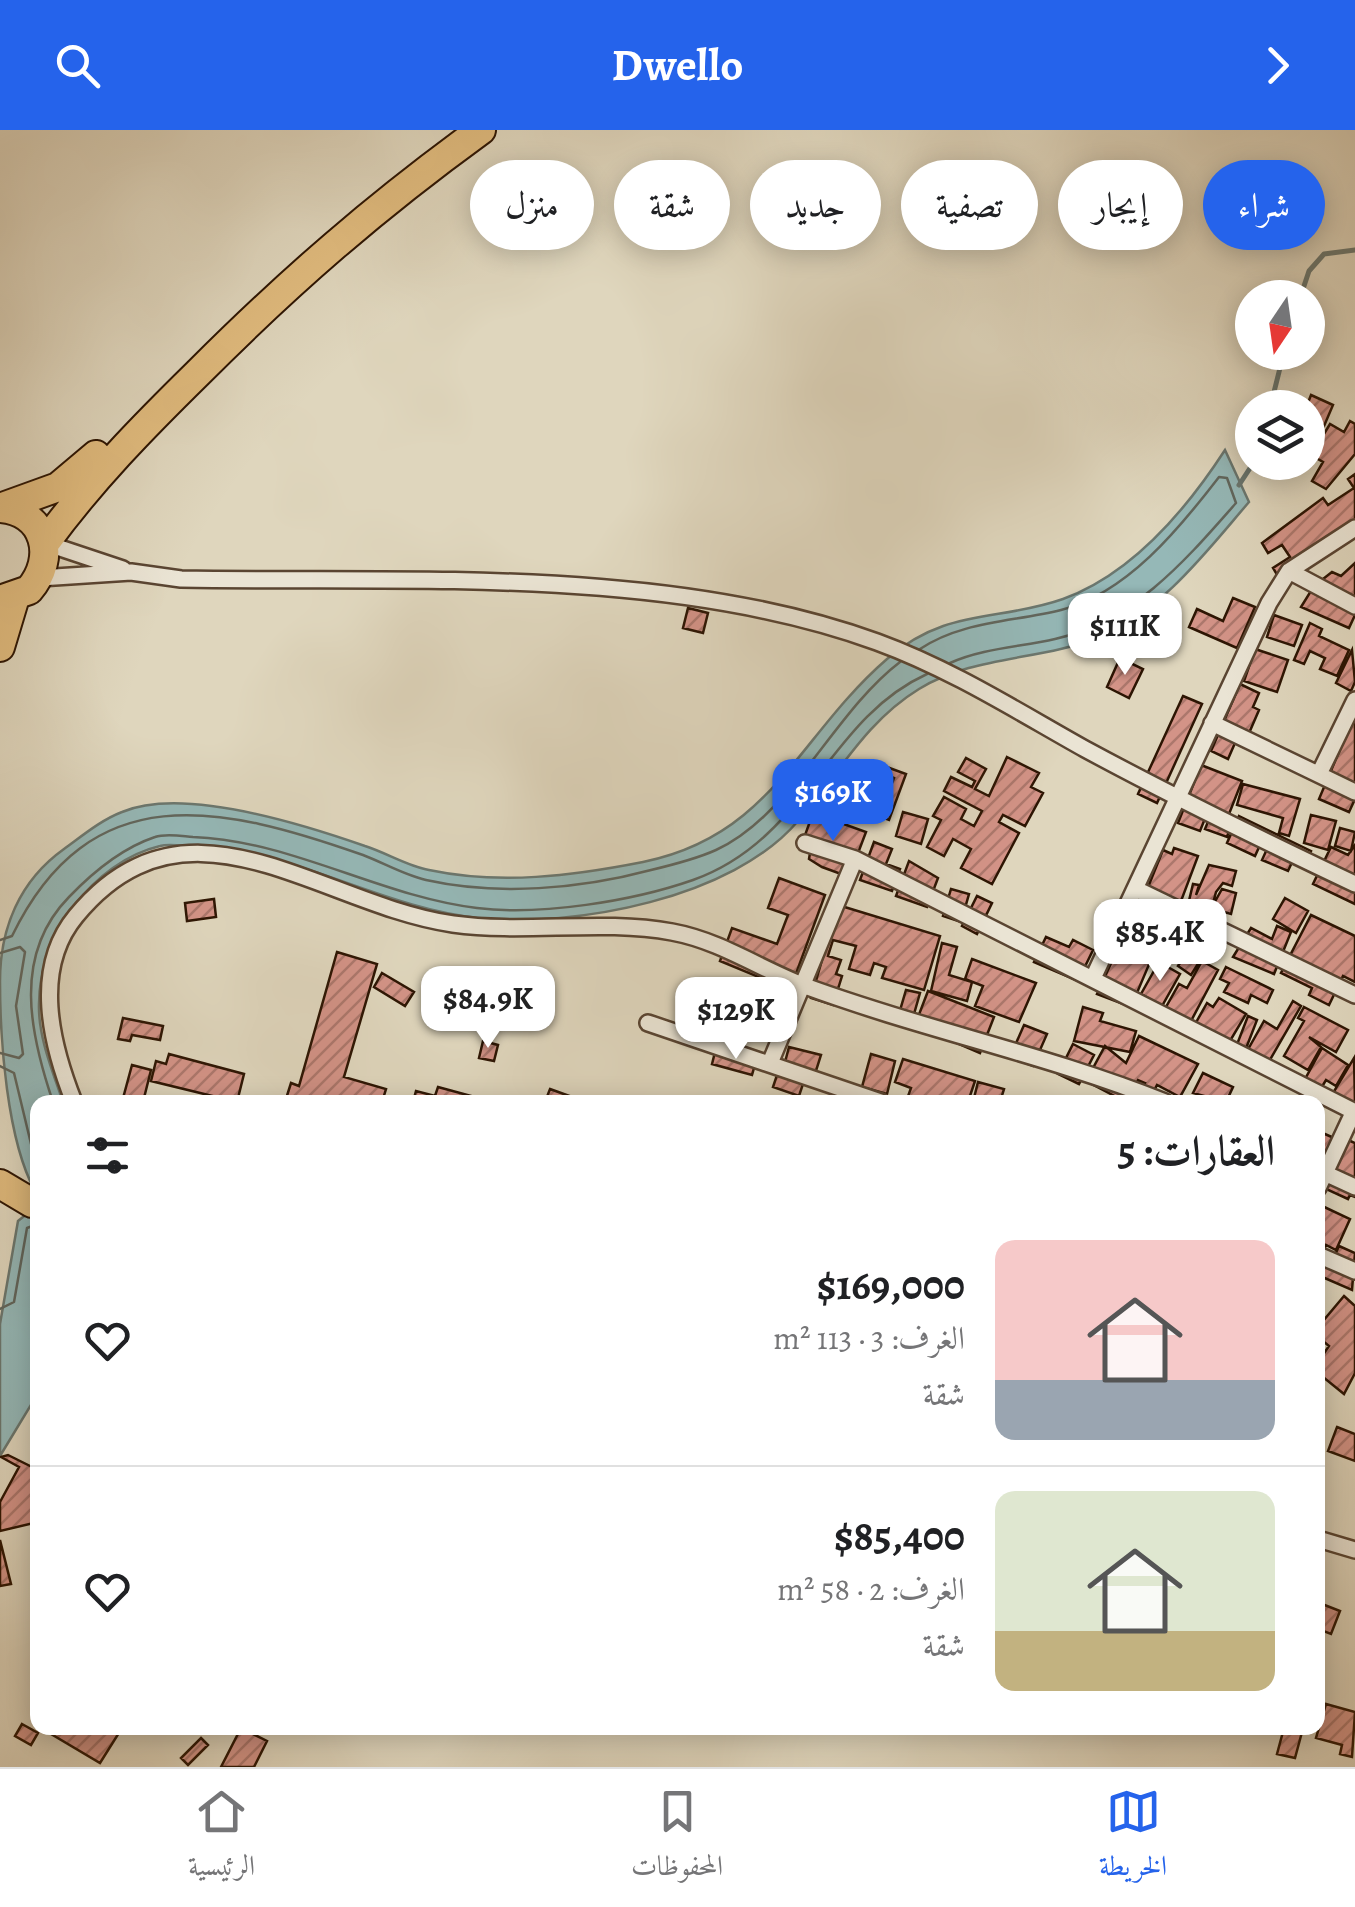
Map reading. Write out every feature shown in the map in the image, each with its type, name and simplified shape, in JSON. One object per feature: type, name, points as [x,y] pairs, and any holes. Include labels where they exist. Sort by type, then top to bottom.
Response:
[{"type":"highway","points":[[0,508],[58,487],[84,467],[283,264],[451,130]]},
{"type":"highway","points":[[45,543],[79,496],[130,439],[288,282],[353,226],[481,130]]},
{"type":"highway","points":[[0,508],[30,518],[45,543],[46,561],[40,578],[8,599],[0,647]]},
{"type":"highway","points":[[0,1184],[30,1201]]},
{"type":"highway","points":[[0,1204],[30,1204]]},
{"type":"street","points":[[1094,976],[1176,797],[1289,571],[1355,528]]},
{"type":"street","points":[[45,543],[131,572]]},
{"type":"street","points":[[1289,571],[1355,606]]},
{"type":"street","points":[[40,578],[131,572],[180,578],[629,592],[755,608],[878,643],[960,678],[1176,797],[1355,884]]},
{"type":"street","points":[[1318,774],[1355,700]]},
{"type":"street","points":[[1212,723],[1355,792]]},
{"type":"street","points":[[805,842],[855,858],[1322,1095]]},
{"type":"street","points":[[72,1095],[52,1028],[53,958],[64,931],[106,883],[159,855],[197,852],[241,857],[369,902],[455,924],[677,933],[724,948],[804,985],[1134,1095]]},
{"type":"street","points":[[770,1063],[855,858]]},
{"type":"street","points":[[1136,888],[1355,995]]},
{"type":"street","points":[[648,1023],[861,1095]]},
{"type":"street","points":[[1325,1096],[1355,1112],[1325,1168]]},
{"type":"street","points":[[1325,1178],[1355,1186]]},
{"type":"street","points":[[0,1194],[30,1203]]},
{"type":"street","points":[[1325,1259],[1355,1271]]},
{"type":"street","points":[[1325,1541],[1355,1550]]},
{"type":"water","points":[[1225,450],[1235,480],[1239,480],[1249,502],[1163,596],[1122,626],[1099,637],[962,670],[919,689],[868,733],[798,821],[770,848],[694,888],[605,912],[517,920],[442,912],[270,858],[235,851],[164,845],[113,868],[74,906],[48,953],[41,979],[41,1029],[61,1095],[30,1095],[30,1180],[7,1089],[0,1005],[4,943],[15,908],[35,876],[99,824],[147,805],[177,803],[278,819],[421,868],[456,875],[536,877],[643,862],[687,849],[723,830],[753,807],[856,689],[909,642],[952,623],[1039,606],[1088,588],[1134,557],[1175,517]]},
{"type":"water","points":[[30,1213],[30,1407],[0,1456],[0,1324],[18,1221]]},
{"type":"building","points":[[1325,401],[1333,405],[1325,424]]},
{"type":"building","points":[[1350,421],[1355,424],[1355,454],[1326,489],[1312,481],[1325,480],[1325,432],[1330,424],[1344,432]]},
{"type":"building","points":[[1355,474],[1355,536],[1282,583],[1273,568],[1290,557],[1282,545],[1268,553],[1262,543],[1323,498],[1328,505],[1354,488],[1348,479]]},
{"type":"building","points":[[1355,563],[1355,615],[1349,628],[1301,607],[1314,586],[1332,572],[1341,576]]},
{"type":"building","points":[[1233,598],[1255,607],[1237,648],[1189,627],[1197,609],[1223,621]]},
{"type":"building","points":[[688,608],[708,613],[703,633],[683,628]]},
{"type":"building","points":[[1274,615],[1302,625],[1294,646],[1267,637]]},
{"type":"building","points":[[1310,623],[1322,629],[1319,636],[1349,650],[1337,676],[1320,669],[1325,658],[1310,651],[1304,664],[1294,660]]},
{"type":"building","points":[[1255,649],[1288,660],[1277,692],[1244,681]]},
{"type":"building","points":[[1352,650],[1355,682],[1351,691],[1336,683]]},
{"type":"building","points":[[1120,658],[1143,669],[1129,698],[1107,687]]},
{"type":"building","points":[[1240,684],[1259,693],[1253,707],[1259,710],[1243,747],[1235,743],[1228,759],[1211,751]]},
{"type":"building","points":[[1183,696],[1202,704],[1157,803],[1138,794]]},
{"type":"building","points":[[1355,714],[1355,799],[1349,812],[1319,799]]},
{"type":"building","points":[[1007,757],[1039,773],[1031,787],[1043,793],[1025,826],[1003,815],[999,822],[1019,833],[992,884],[961,868],[971,849],[953,839],[944,856],[927,847],[941,820],[933,816],[944,797],[966,809],[961,819],[974,826],[982,811],[944,791],[951,777],[972,787],[975,781],[958,772],[966,758],[986,769],[975,789],[989,796]]},
{"type":"building","points":[[1201,765],[1242,781],[1229,814],[1234,817],[1227,837],[1205,829],[1212,812],[1208,811],[1200,831],[1178,823]]},
{"type":"building","points":[[884,766],[906,774],[889,820],[850,805],[859,781],[865,783],[871,768],[880,771],[873,791],[887,796],[894,778],[881,773]]},
{"type":"building","points":[[844,768],[860,778],[843,805],[826,795]]},
{"type":"building","points":[[1243,784],[1300,799],[1289,836],[1279,833],[1283,818],[1237,805]]},
{"type":"building","points":[[903,812],[928,819],[921,844],[896,836]]},
{"type":"building","points":[[813,813],[866,832],[849,877],[822,867],[809,859],[810,853],[800,849]]},
{"type":"building","points":[[1311,815],[1336,821],[1328,850],[1304,843]]},
{"type":"building","points":[[1239,816],[1311,851],[1306,863],[1294,858],[1288,871],[1262,860],[1272,838],[1265,834],[1255,856],[1227,843]]},
{"type":"building","points":[[1340,828],[1355,832],[1351,851],[1335,846]]},
{"type":"building","points":[[874,842],[892,849],[886,864],[900,869],[892,891],[860,880]]},
{"type":"building","points":[[1355,845],[1355,904],[1313,884],[1331,847],[1348,855]]},
{"type":"building","points":[[1174,848],[1198,856],[1172,925],[1138,912],[1163,850],[1172,854]]},
{"type":"building","points":[[909,861],[938,878],[927,907],[896,896]]},
{"type":"building","points":[[1209,865],[1236,871],[1232,886],[1223,883],[1216,892],[1212,907],[1222,889],[1236,893],[1231,914],[1210,908],[1208,912],[1216,914],[1214,944],[1182,930],[1193,884],[1199,885],[1196,895]]},
{"type":"building","points":[[779,878],[825,895],[790,990],[720,961],[732,928],[777,944],[788,915],[768,908]]},
{"type":"building","points":[[951,889],[969,894],[961,922],[943,916]]},
{"type":"building","points":[[977,896],[992,903],[977,934],[962,926]]},
{"type":"building","points":[[1285,898],[1308,911],[1296,933],[1273,919]]},
{"type":"building","points":[[214,899],[216,917],[187,921],[185,903]]},
{"type":"building","points":[[838,905],[940,936],[924,990],[882,978],[886,967],[874,963],[870,975],[849,969],[856,946],[833,940],[828,956],[841,960],[836,974],[842,976],[833,1005],[811,998]]},
{"type":"building","points":[[1133,915],[1164,929],[1131,1007],[1097,994]]},
{"type":"building","points":[[1311,915],[1355,936],[1355,982],[1343,976],[1329,1005],[1309,995],[1312,988],[1281,973]]},
{"type":"building","points":[[1277,926],[1291,932],[1274,974],[1233,957],[1251,928],[1272,939]]},
{"type":"building","points":[[1172,931],[1200,948],[1196,954],[1183,946],[1177,957],[1162,948]]},
{"type":"building","points":[[1046,937],[1069,947],[1073,940],[1093,950],[1078,981],[1034,962]]},
{"type":"building","points":[[942,943],[957,947],[949,975],[972,982],[967,1001],[931,991]]},
{"type":"building","points":[[1188,951],[1201,959],[1191,975],[1178,966]]},
{"type":"building","points":[[337,952],[377,964],[344,1077],[386,1089],[384,1095],[287,1095],[291,1083],[299,1086]]},
{"type":"building","points":[[972,959],[1036,983],[1019,1022],[975,1006],[983,986],[965,979]]},
{"type":"building","points":[[1202,961],[1218,970],[1191,1021],[1166,1007],[1179,984],[1187,988]]},
{"type":"building","points":[[1159,962],[1180,974],[1162,1006],[1141,994]]},
{"type":"building","points":[[1226,967],[1273,990],[1267,1003],[1251,995],[1248,1003],[1224,992],[1229,983],[1220,979]]},
{"type":"building","points":[[382,973],[414,992],[405,1006],[374,987]]},
{"type":"building","points":[[906,990],[920,993],[910,1028],[896,1024]]},
{"type":"building","points":[[928,991],[994,1017],[980,1053],[915,1025]]},
{"type":"building","points":[[1219,998],[1246,1014],[1227,1046],[1194,1026],[1207,1003],[1213,1007]]},
{"type":"building","points":[[1293,1001],[1301,1006],[1267,1065],[1246,1053],[1264,1021],[1277,1029]]},
{"type":"building","points":[[1083,1007],[1103,1013],[1100,1021],[1136,1031],[1130,1052],[1074,1041]]},
{"type":"building","points":[[1304,1007],[1348,1030],[1336,1052],[1309,1037],[1321,1047],[1308,1070],[1284,1056],[1304,1021],[1298,1018]]},
{"type":"building","points":[[1248,1016],[1257,1020],[1245,1051],[1236,1047]]},
{"type":"building","points":[[123,1018],[163,1026],[160,1040],[132,1035],[130,1041],[118,1039]]},
{"type":"building","points":[[1024,1025],[1047,1034],[1033,1066],[1010,1057]]},
{"type":"building","points":[[1139,1036],[1198,1064],[1181,1095],[1157,1085],[1152,1095],[1138,1095],[1145,1083],[1138,1080],[1130,1095],[1113,1095],[1086,1081],[1105,1046],[1126,1063]]},
{"type":"building","points":[[483,1041],[498,1045],[494,1061],[479,1058]]},
{"type":"building","points":[[1073,1044],[1094,1055],[1079,1084],[1058,1074]]},
{"type":"building","points":[[789,1047],[821,1055],[815,1074],[784,1066]]},
{"type":"building","points":[[1322,1048],[1348,1065],[1336,1086],[1326,1080],[1320,1090],[1304,1081]]},
{"type":"building","points":[[715,1052],[758,1054],[752,1075],[712,1064]]},
{"type":"building","points":[[169,1054],[244,1074],[239,1095],[208,1095],[151,1081],[156,1061],[166,1064]]},
{"type":"building","points":[[871,1054],[895,1061],[887,1094],[862,1087]]},
{"type":"building","points":[[1354,1058],[1355,1103],[1348,1115],[1327,1103]]},
{"type":"building","points":[[903,1059],[975,1081],[970,1095],[908,1095],[911,1088],[895,1082]]},
{"type":"building","points":[[132,1065],[151,1070],[145,1095],[124,1095]]},
{"type":"building","points":[[779,1069],[805,1078],[799,1095],[773,1087]]},
{"type":"building","points":[[1203,1073],[1233,1087],[1229,1095],[1193,1093]]},
{"type":"building","points":[[978,1082],[1004,1089],[1002,1095],[975,1095]]},
{"type":"building","points":[[438,1087],[468,1095],[435,1095]]},
{"type":"building","points":[[1325,1134],[1334,1138],[1325,1159]]},
{"type":"building","points":[[1348,1140],[1355,1143],[1355,1197],[1350,1195],[1348,1199],[1326,1189]]},
{"type":"building","points":[[1325,1207],[1350,1219],[1336,1250],[1326,1245]]},
{"type":"building","points":[[1339,1246],[1355,1253],[1352,1290],[1325,1278],[1330,1252],[1335,1255]]},
{"type":"building","points":[[1344,1296],[1355,1306],[1355,1373],[1344,1394],[1325,1379],[1325,1352],[1329,1346],[1325,1343],[1325,1319]]},
{"type":"building","points":[[1337,1427],[1355,1434],[1355,1461],[1328,1451]]},
{"type":"building","points":[[8,1455],[30,1466],[30,1524],[0,1531],[0,1502],[19,1467],[1,1457]]},
{"type":"building","points":[[0,1540],[11,1584],[0,1586]]},
{"type":"building","points":[[1325,1605],[1340,1611],[1331,1634],[1325,1632]]},
{"type":"building","points":[[1326,1704],[1355,1712],[1352,1757],[1340,1754],[1342,1745],[1316,1738],[1325,1735]]},
{"type":"building","points":[[22,1724],[30,1728],[30,1735],[37,1735],[31,1745],[15,1736]]},
{"type":"building","points":[[53,1735],[118,1735],[100,1763]]},
{"type":"building","points":[[237,1735],[255,1735],[267,1741],[254,1767],[221,1767]]},
{"type":"building","points":[[1282,1735],[1301,1735],[1295,1758],[1277,1754]]},
{"type":"building","points":[[201,1738],[208,1745],[188,1765],[181,1758]]},
{"type":"waterway","points":[[1306,280],[1324,254],[1355,250]]},
{"type":"waterway","points":[[1274,390],[1280,370]]},
{"type":"waterway","points":[[1239,485],[1242,480]]}]
